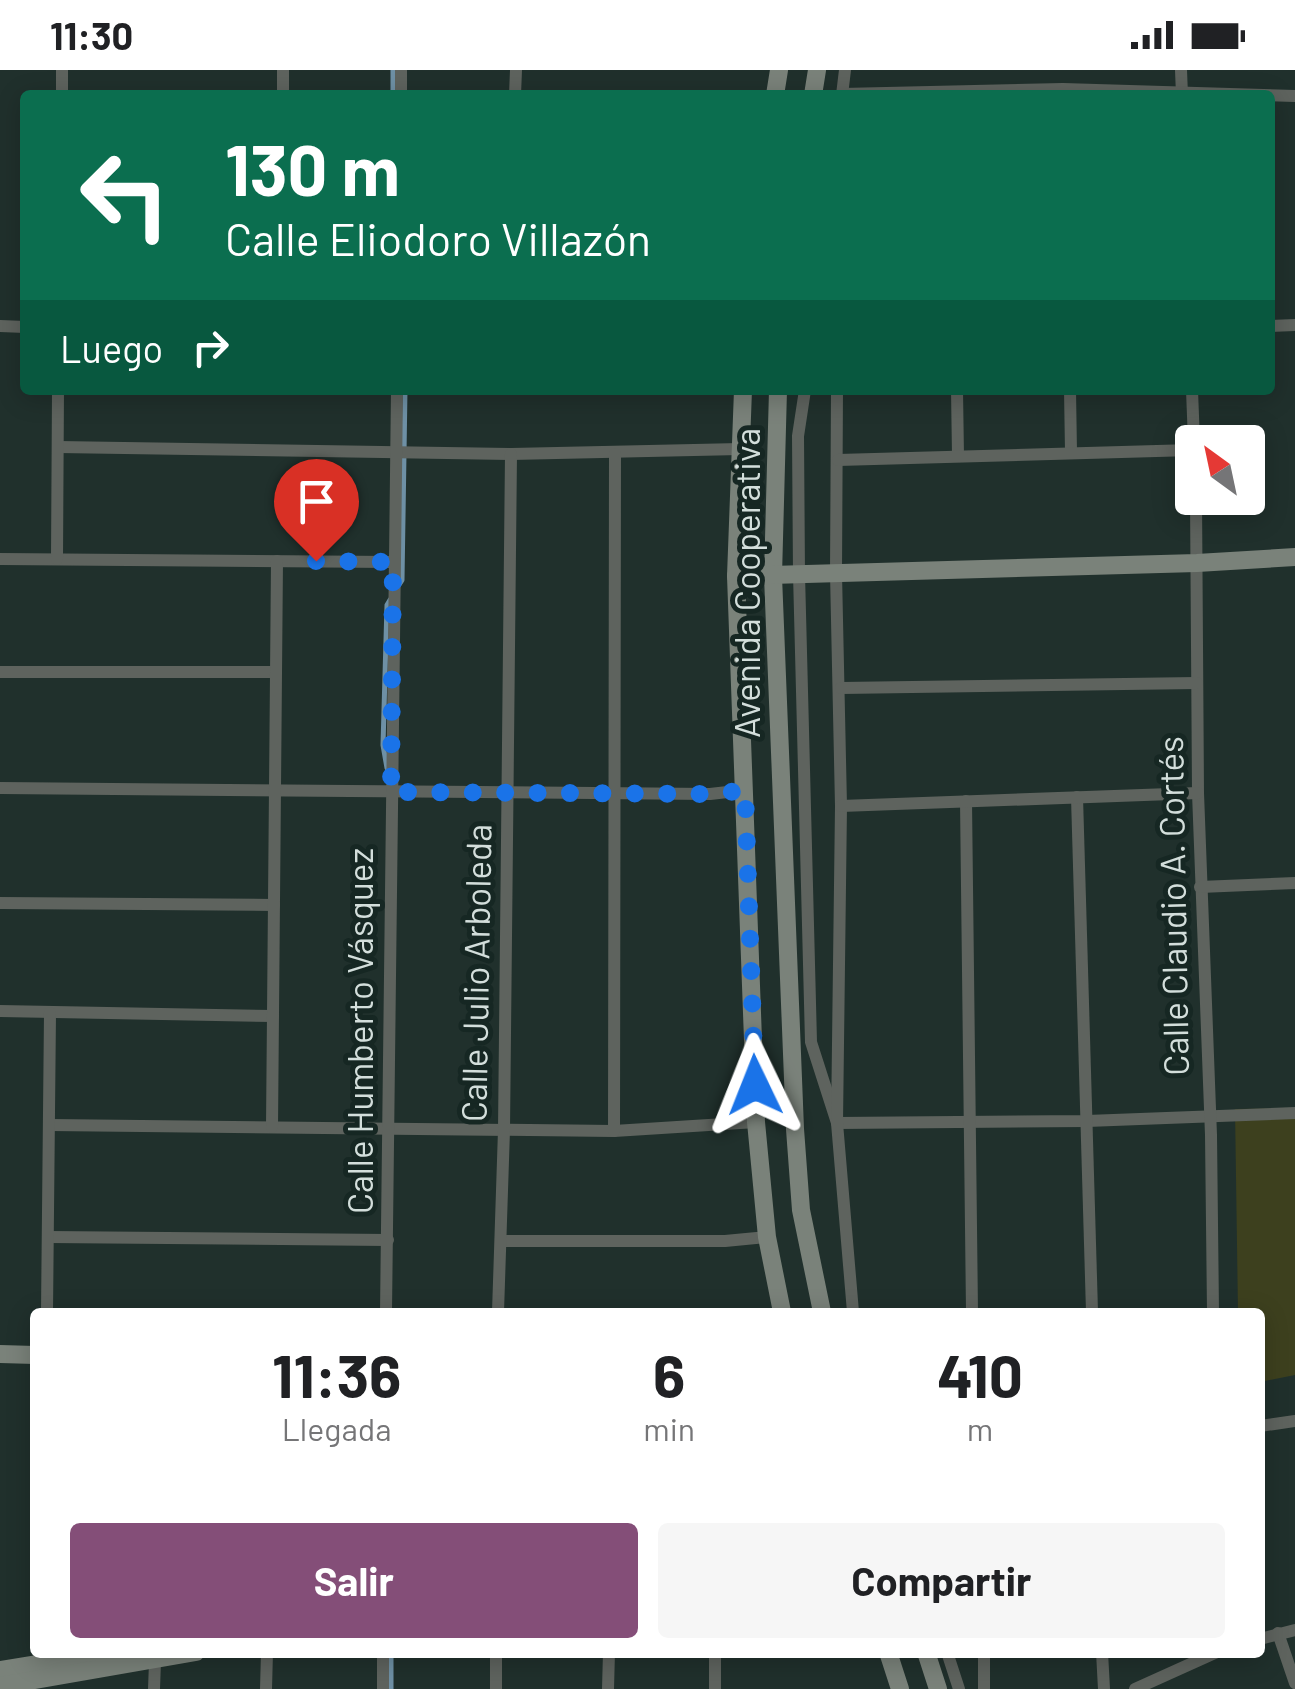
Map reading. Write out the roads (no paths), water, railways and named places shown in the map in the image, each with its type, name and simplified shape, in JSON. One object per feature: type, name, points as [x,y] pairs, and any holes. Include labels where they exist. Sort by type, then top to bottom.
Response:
[{"type":"street","points":[[56,560],[58,395]]},
{"type":"street","name":"Calle Humberto Vásquez","points":[[386,1308],[397,395]]},
{"type":"street","name":"Avenida Cooperativa","points":[[743,395],[736,576],[756,1122],[766,1237],[781,1308]]},
{"type":"street","name":"Avenida Cooperativa","points":[[778,395],[773,576],[795,1129],[801,1210],[821,1308]]},
{"type":"street","points":[[803,395],[798,436],[799,574],[811,1042],[837,1122]]},
{"type":"street","points":[[838,395],[836,573],[841,806],[837,1122],[853,1308]]},
{"type":"street","points":[[957,395],[958,456]]},
{"type":"street","points":[[1070,395],[1071,452]]},
{"type":"street","points":[[1192,395],[1193,425]]},
{"type":"street","points":[[58,447],[511,454],[740,449]]},
{"type":"street","points":[[838,460],[1175,447]]},
{"type":"street","name":"Calle Julio Arboleda","points":[[498,1308],[504,1130],[511,454]]},
{"type":"street","points":[[614,1131],[615,454]]},
{"type":"street","name":"Calle Claudio A. Cortés","points":[[1197,515],[1198,793],[1213,1308]]},
{"type":"street","points":[[736,576],[1295,557]]},
{"type":"street","points":[[0,559],[393,562]]},
{"type":"street","points":[[272,1127],[277,561]]},
{"type":"street","points":[[0,672],[276,672]]},
{"type":"street","points":[[841,688],[1197,682]]},
{"type":"street","points":[[0,788],[615,794],[715,794],[745,790]]},
{"type":"street","points":[[841,806],[1198,793]]},
{"type":"street","points":[[1077,797],[1092,1308]]},
{"type":"street","points":[[966,801],[972,1308]]},
{"type":"street","points":[[1200,888],[1295,883]]},
{"type":"street","points":[[0,903],[274,904]]},
{"type":"street","points":[[0,1011],[272,1016]]},
{"type":"street","points":[[47,1308],[50,1013]]},
{"type":"street","points":[[837,1122],[1087,1121],[1295,1112]]},
{"type":"street","points":[[50,1125],[614,1131],[756,1122]]},
{"type":"street","points":[[502,1241],[725,1241],[766,1237]]},
{"type":"street","points":[[48,1238],[388,1240]]},
{"type":"street","points":[[0,1354],[30,1355]]},
{"type":"street","points":[[1265,1425],[1295,1421]]},
{"type":"street","points":[[1265,1638],[1295,1630]]},
{"type":"street","points":[[1278,1634],[1295,1683]]},
{"type":"street","points":[[0,1686],[90,1658]]},
{"type":"street","points":[[0,1670],[43,1671],[147,1658]]},
{"type":"street","points":[[154,1689],[155,1658]]},
{"type":"street","points":[[266,1689],[267,1658]]},
{"type":"street","points":[[383,1658],[383,1689]]},
{"type":"street","points":[[496,1658],[496,1689]]},
{"type":"street","points":[[608,1658],[608,1689]]},
{"type":"street","points":[[715,1658],[715,1689]]},
{"type":"street","points":[[890,1658],[900,1689]]},
{"type":"street","points":[[928,1658],[938,1689]]},
{"type":"street","points":[[949,1658],[959,1689]]},
{"type":"street","points":[[984,1658],[984,1689]]},
{"type":"street","points":[[1102,1658],[1104,1689]]},
{"type":"street","points":[[1135,1689],[1204,1658]]},
{"type":"waterway","points":[[393,70],[393,90]]},
{"type":"waterway","points":[[398,586],[402,580],[405,395]]},
{"type":"waterway","points":[[387,768],[383,745],[390,600]]},
{"type":"waterway","points":[[391,1658],[391,1689]]}]
